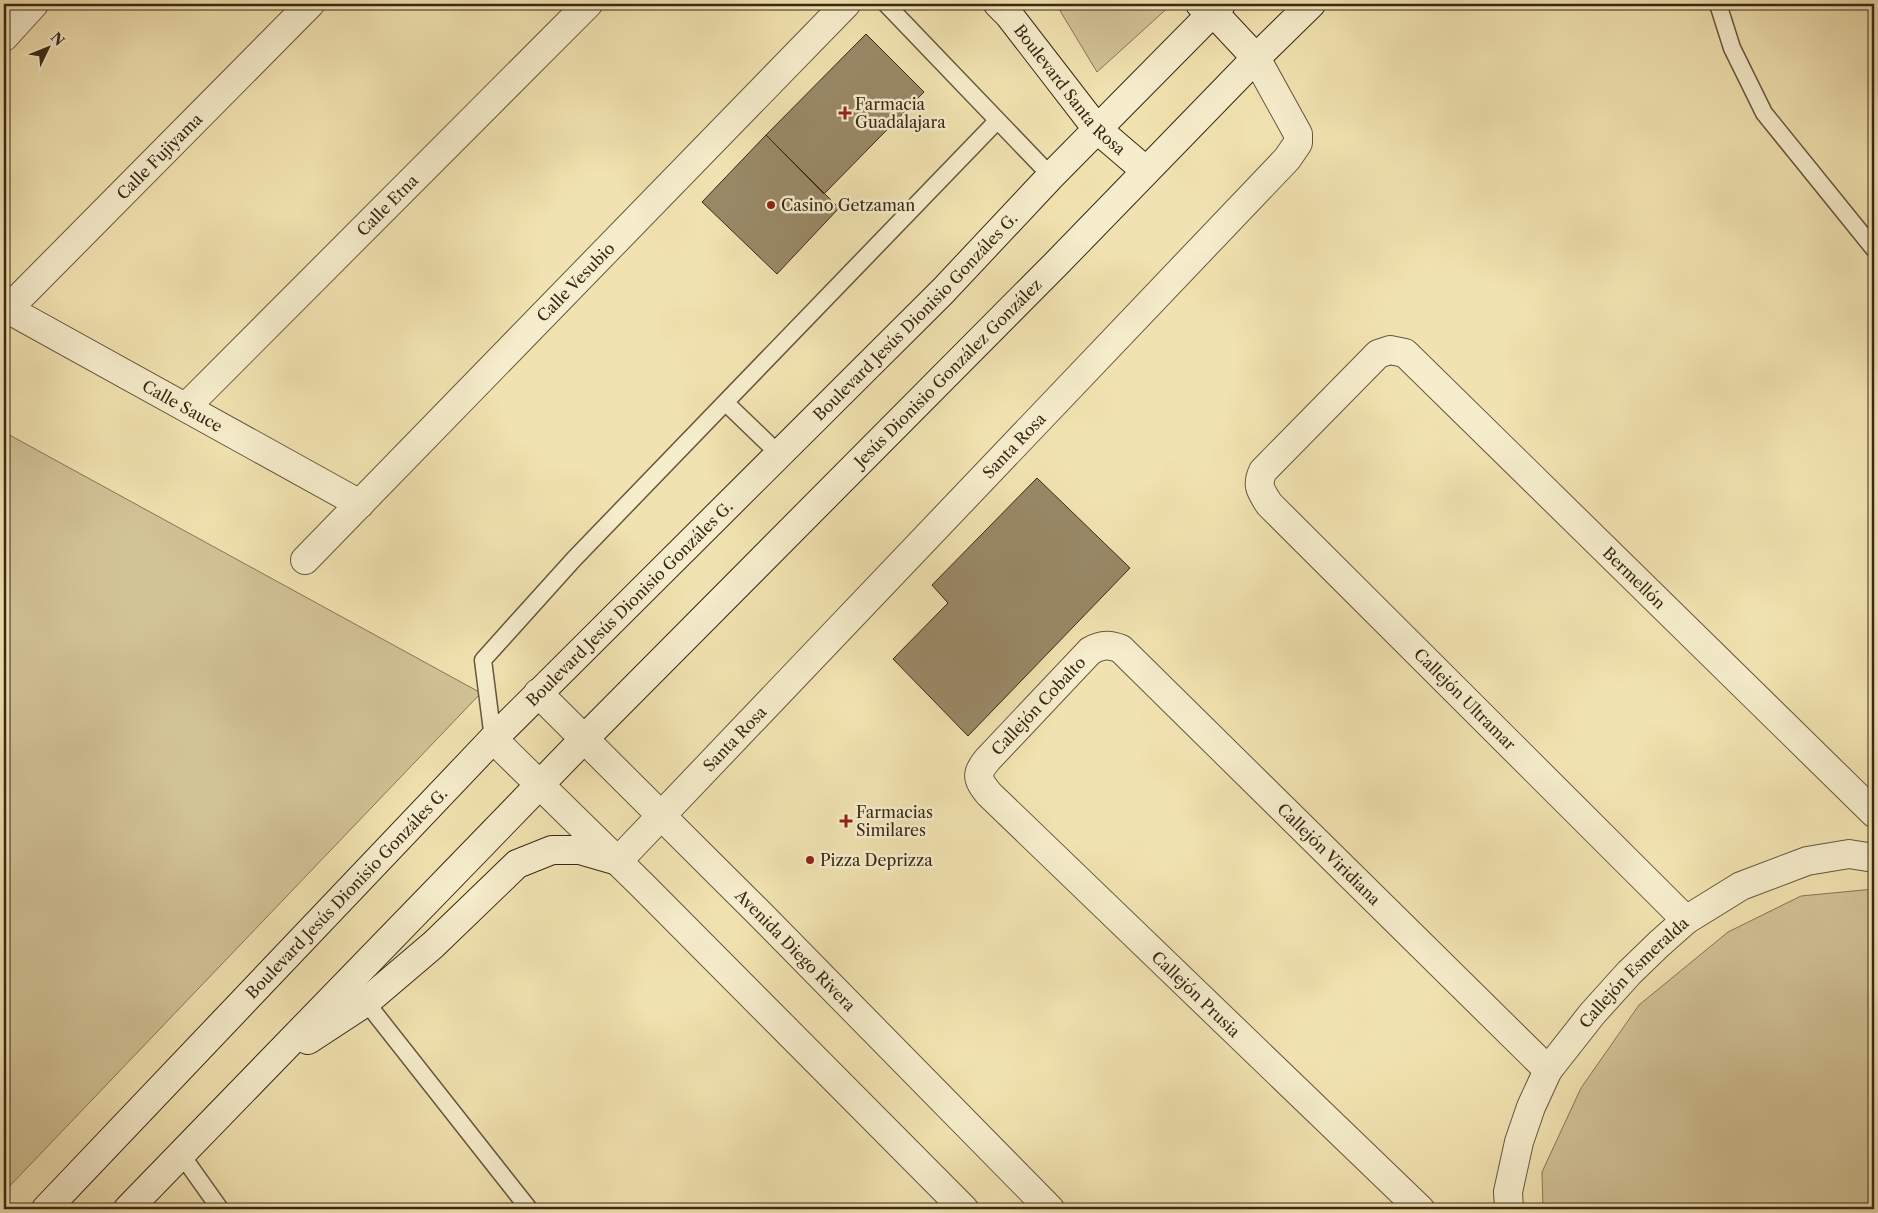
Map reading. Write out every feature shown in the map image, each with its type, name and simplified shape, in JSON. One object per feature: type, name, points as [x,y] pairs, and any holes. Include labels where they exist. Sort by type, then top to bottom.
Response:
[{"type":"street","points":[[4,37],[34,4]]},
{"type":"street","name":"Calle Fujiyama","points":[[6,308],[310,4]]},
{"type":"street","name":"Calle Etna","points":[[186,407],[588,4]]},
{"type":"street","name":"Calle Vesubio","points":[[305,560],[846,4]]},
{"type":"street","name":"Boulevard Santa Rosa","points":[[998,4],[1009,15],[1097,129],[1146,171]]},
{"type":"street","name":"Jesús Dionisio González González","points":[[584,739],[1311,4]]},
{"type":"street","name":"Boulevard Jesús Dionisio Gonzáles G.","points":[[46,1209],[493,739],[942,291],[1097,129],[1211,6]]},
{"type":"street","name":"Santa Rosa","points":[[618,861],[1287,159],[1298,142],[1298,134],[1256,58],[1211,6]]},
{"type":"street","name":"Calle Sauce","points":[[6,308],[360,504]]},
{"type":"street","name":"Bermellón","points":[[1263,471],[1378,354],[1390,350],[1405,353],[1874,813]]},
{"type":"street","name":"Callejón Ultramar","points":[[1263,471],[1258,480],[1260,491],[1269,504],[1686,920]]},
{"type":"street","name":"Callejón Cobalto","points":[[978,775],[980,768],[1090,651],[1106,645]]},
{"type":"street","name":"Callejón Viridiana","points":[[1106,645],[1113,645],[1121,649],[1548,1070]]},
{"type":"street","name":"Avenida Diego Rivera","points":[[538,693],[1050,1209]]},
{"type":"street","points":[[493,739],[618,861],[964,1209]]},
{"type":"street","points":[[128,1209],[584,739]]},
{"type":"street","name":"Callejón Prusia","points":[[978,775],[980,783],[989,794],[1420,1209]]},
{"type":"street","points":[[265,1068],[366,1002],[433,945],[517,864],[552,850],[580,850],[618,861]]},
{"type":"street","name":"Callejón Esmeralda","points":[[1509,1209],[1508,1192],[1519,1142],[1531,1107],[1548,1070],[1592,1014],[1629,973],[1686,920],[1741,886],[1807,861],[1849,854],[1874,858]]},
{"type":"lane","points":[[886,4],[1051,176]]},
{"type":"lane","points":[[1718,4],[1732,48],[1764,113],[1874,249]]},
{"type":"lane","points":[[493,739],[483,660],[574,559],[998,120]]},
{"type":"lane","points":[[726,403],[779,454]]},
{"type":"lane","points":[[350,981],[529,1209]]},
{"type":"lane","points":[[181,1154],[220,1209]]},
{"type":"shaded area","points":[[1056,4],[1172,4],[1097,72]]},
{"type":"shaded area","points":[[4,432],[481,693],[4,1192]]},
{"type":"shaded area","points":[[1874,889],[1874,1209],[1543,1209],[1542,1172],[1581,1088],[1639,1005],[1728,932],[1801,896]]},
{"type":"building","name":"Farmacia Guadalajara","points":[[866,34],[924,92],[824,194],[766,135]]},
{"type":"building","name":"Casino Getzaman","points":[[766,135],[839,208],[777,274],[702,202]]},
{"type":"building","points":[[1037,478],[1130,568],[968,736],[893,659],[948,603],[932,585]]},
{"type":"place","name":"Farmacia Guadalajara","points":[[845,113]]},
{"type":"place","name":"Casino Getzaman","points":[[771,205]]},
{"type":"place","name":"Farmacias Similares","points":[[846,821]]},
{"type":"place","name":"Pizza Deprizza","points":[[810,860]]}]
